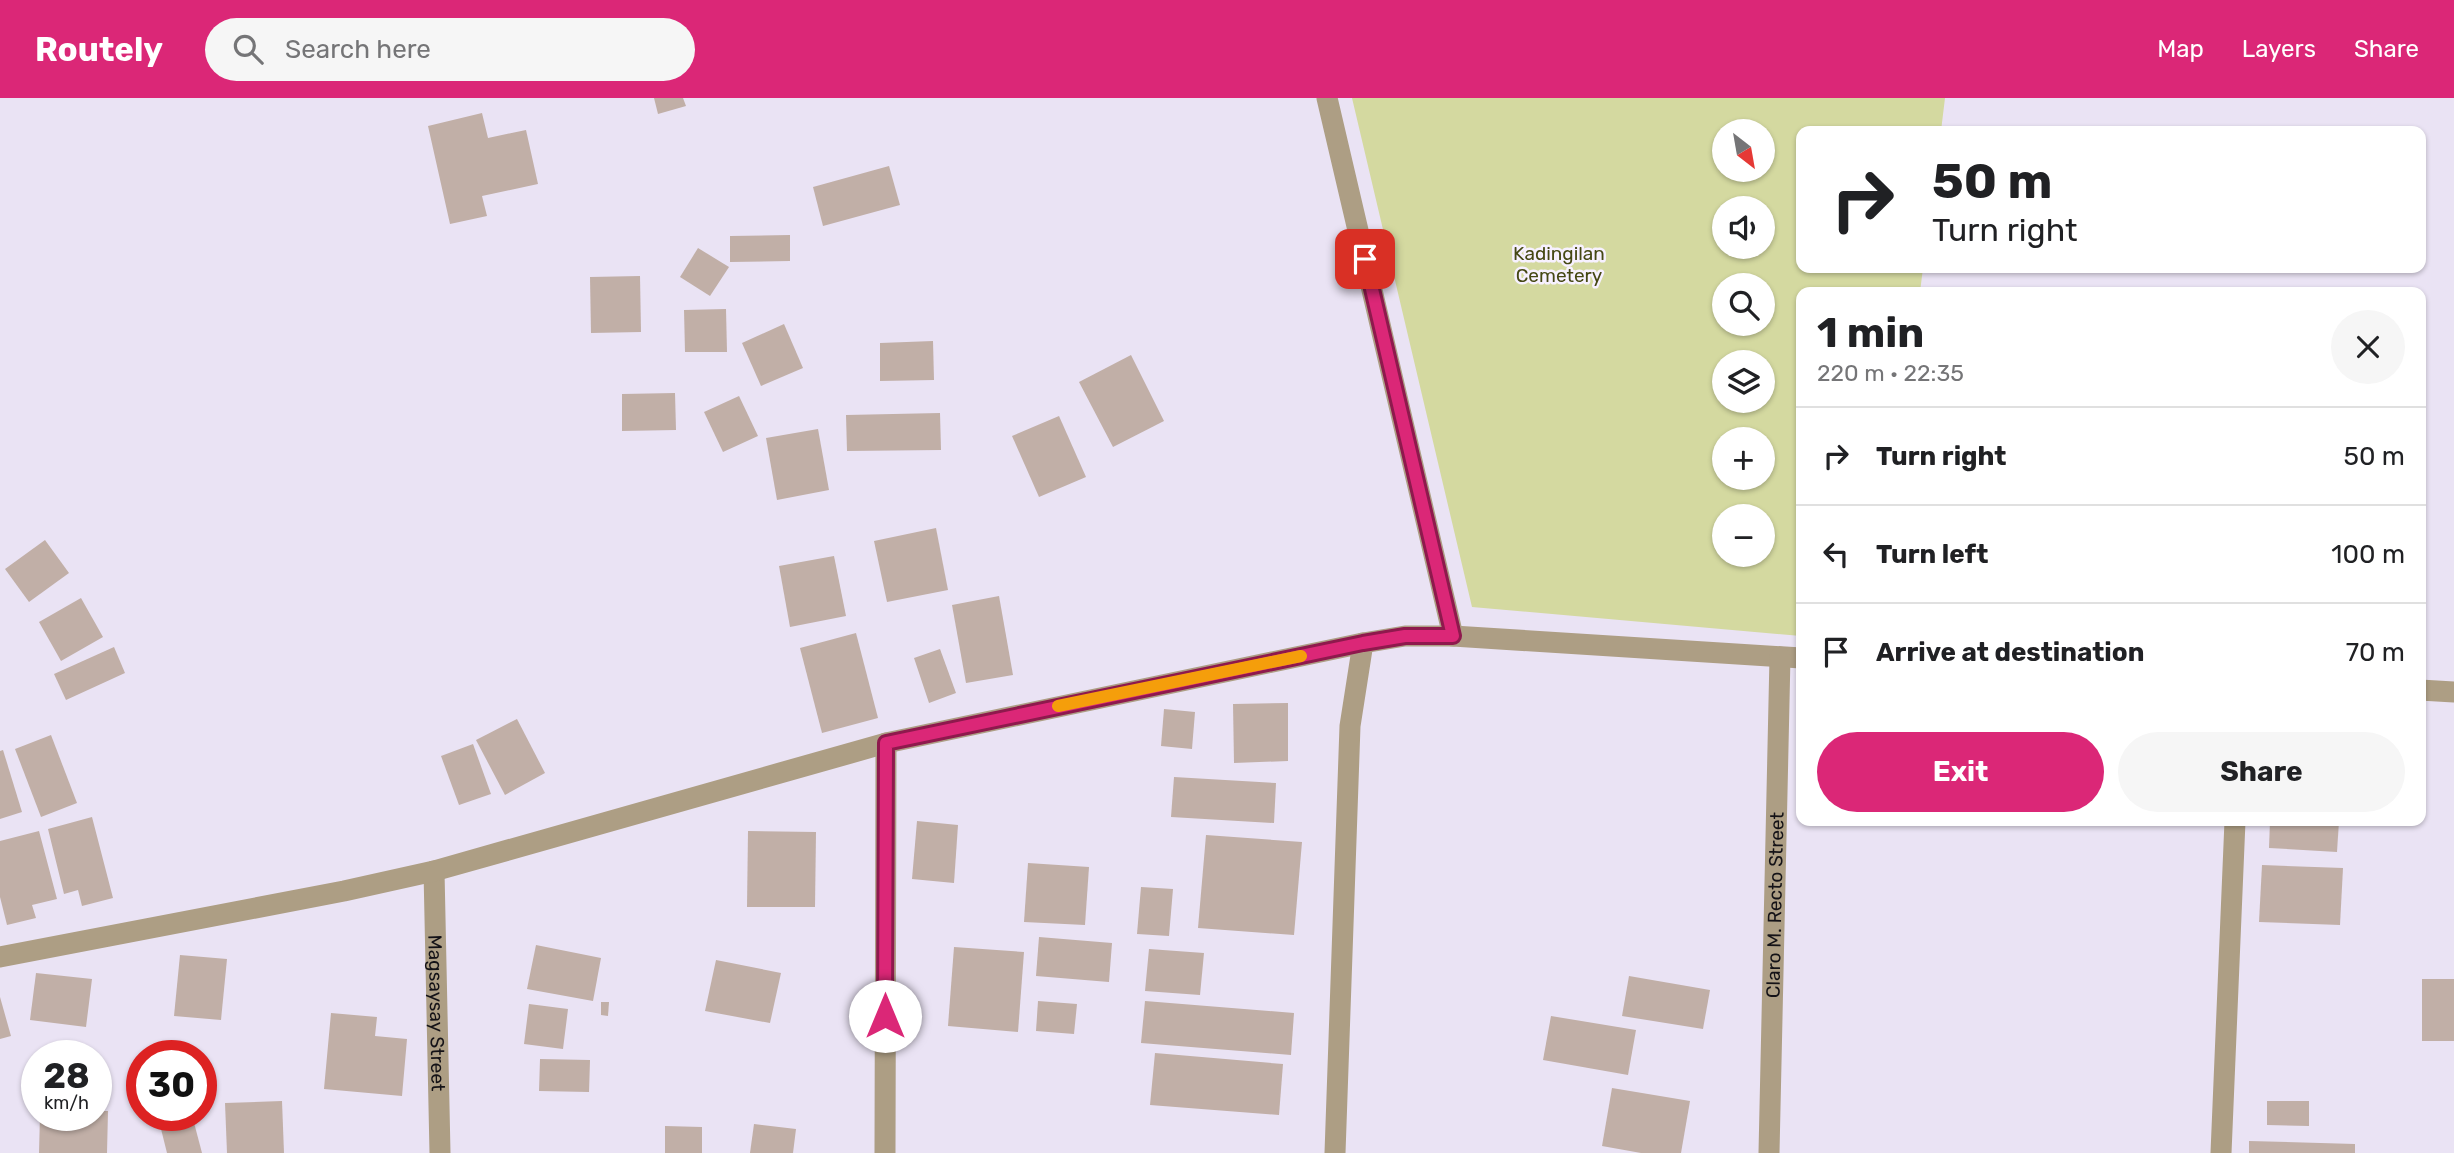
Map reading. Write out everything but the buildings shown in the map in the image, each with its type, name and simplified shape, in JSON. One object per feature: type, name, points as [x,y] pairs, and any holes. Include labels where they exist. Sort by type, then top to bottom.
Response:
[{"type":"street","points":[[1327,98],[1453,636]]},
{"type":"street","points":[[0,957],[344,891],[434,871],[886,743],[1363,643],[1405,636],[1453,636],[1791,658]]},
{"type":"street","points":[[1335,1153],[1350,726],[1363,643]]},
{"type":"street","name":"Claro M. Recto Street","points":[[1769,1153],[1791,658]]},
{"type":"street","points":[[2426,690],[2454,692]]},
{"type":"street","points":[[885,1153],[886,743]]},
{"type":"street","points":[[2221,1153],[2235,826]]},
{"type":"street","name":"Magsaysay Street","points":[[434,871],[440,1153]]},
{"type":"green space","name":"Kadingilan Cemetery","points":[[1352,98],[1945,98],[1942,126],[1796,126],[1796,273],[1922,273],[1921,287],[1796,287],[1796,636],[1472,607]]},
{"type":"slow traffic","points":[[1058,706],[1301,656]]},
{"type":"route","points":[[885,1016],[886,743],[1363,643],[1405,636],[1453,636],[1365,259]]}]
